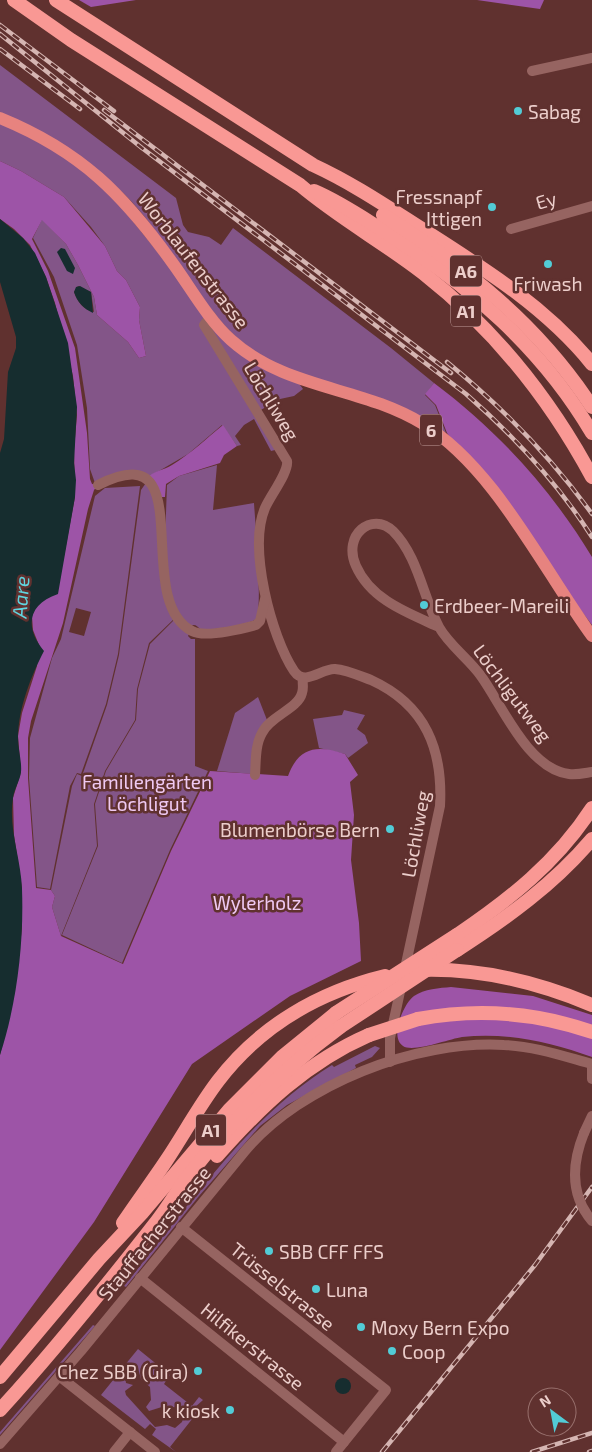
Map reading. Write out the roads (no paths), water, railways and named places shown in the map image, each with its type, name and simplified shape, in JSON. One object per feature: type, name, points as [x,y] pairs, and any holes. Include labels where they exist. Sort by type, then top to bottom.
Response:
[{"type":"highway","name":"A1","points":[[14,0],[78,45],[300,185],[326,207],[418,269],[475,320],[510,358],[539,393],[572,441],[592,477]]},
{"type":"highway","name":"A1","points":[[56,0],[313,165],[345,180],[491,274],[555,325],[592,364]]},
{"type":"highway","name":"A6","points":[[313,165],[340,188],[444,255],[500,299],[552,352],[592,407]]},
{"type":"highway","name":"A6","points":[[300,185],[332,198],[452,278],[490,309],[541,361],[572,401],[592,434]]},
{"type":"highway","name":"A1","points":[[0,1410],[54,1349],[159,1219],[188,1176],[238,1118],[338,1020],[528,882],[563,848],[592,808]]},
{"type":"highway","name":"A1","points":[[0,1377],[99,1259],[142,1213],[245,1092],[288,1051],[458,950],[538,893],[574,859],[592,838]]},
{"type":"highway","points":[[99,1259],[218,1081],[250,1045],[276,1024],[311,1002],[349,986],[385,976],[421,970],[500,975],[548,988],[592,1005]]},
{"type":"highway","points":[[159,1219],[241,1130],[280,1091],[316,1063],[369,1035],[418,1019],[455,1014],[505,1013],[553,1020],[592,1032]]},
{"type":"main road","name":"Worblaufenstrasse","points":[[0,118],[36,134],[72,155],[116,192],[151,233],[230,339],[268,366],[295,378],[387,406],[423,424],[443,438],[485,480],[592,636]]},
{"type":"street","points":[[532,71],[592,58]]},
{"type":"street","name":"Ey","points":[[511,228],[592,206]]},
{"type":"street","name":"Löchliweg","points":[[211,316],[204,325],[250,398],[288,465],[261,520],[261,552],[265,598],[294,671],[303,678],[311,677],[327,670],[338,669],[382,685],[403,700],[418,716],[431,737],[438,757],[442,781],[440,806],[390,1038],[390,1062]]},
{"type":"street","name":"Löchliweg","points":[[98,485],[131,473],[145,477],[151,482],[157,497],[161,522],[166,595],[176,617],[192,631],[198,633],[220,632],[256,625],[260,621],[265,598]]},
{"type":"street","name":"Löchligutweg","points":[[439,628],[388,603],[366,584],[352,554],[352,543],[360,530],[378,525],[386,526],[395,534],[414,564],[439,628],[482,677],[510,724],[532,751],[550,766],[563,773],[578,774],[592,772]]},
{"type":"street","points":[[255,775],[258,746],[262,732],[275,717],[299,699],[302,694],[303,678]]},
{"type":"street","name":"Stauffacherstrasse","points":[[0,1444],[59,1376],[252,1142],[272,1123],[343,1080],[390,1062],[447,1048],[494,1044],[533,1048],[592,1066],[592,1079]]},
{"type":"street","points":[[592,1116],[576,1154],[574,1178],[580,1201],[592,1221]]},
{"type":"street","name":"Trüsselstrasse","points":[[181,1227],[386,1390],[344,1442]]},
{"type":"street","name":"Hilfikerstrasse","points":[[140,1278],[344,1442]]},
{"type":"street","points":[[59,1376],[155,1452]]},
{"type":"street","points":[[114,1452],[130,1432]]},
{"type":"street","points":[[336,1452],[344,1442]]},
{"type":"water","name":"Aare","points":[[0,219],[23,238],[35,253],[46,277],[68,343],[77,407],[74,463],[75,497],[58,594],[40,604],[32,617],[34,633],[44,651],[34,671],[20,716],[18,742],[21,772],[14,795],[12,821],[21,877],[22,930],[15,994],[0,1055],[0,453],[4,439],[8,372],[16,348],[16,337],[0,282]]},
{"type":"water","points":[[61,248],[65,249],[75,268],[73,274],[67,271],[57,252]]},
{"type":"water","points":[[80,286],[91,292],[93,313],[81,305],[75,296],[76,287]]},
{"type":"water","points":[[343,1378],[349,1380],[351,1386],[349,1392],[343,1394],[337,1392],[335,1386],[337,1380]]},
{"type":"railway","points":[[0,25],[114,111]]},
{"type":"railway","points":[[0,34],[142,148],[466,394],[501,426],[534,461],[564,497],[592,537]]},
{"type":"railway","points":[[0,49],[80,109]]},
{"type":"railway","points":[[104,110],[451,373]]},
{"type":"railway","points":[[447,362],[525,434],[560,473],[592,514]]},
{"type":"railway","points":[[382,1452],[535,1265],[592,1187]]},
{"type":"railway","points":[[532,1452],[592,1433]]},
{"type":"place","name":"Sabag","points":[[518,111]]},
{"type":"place","name":"Fressnapf Ittigen","points":[[492,207]]},
{"type":"place","name":"Friwash","points":[[548,264]]},
{"type":"place","name":"Erdbeer-Mareili","points":[[424,605]]},
{"type":"place","name":"Blumenbörse Bern","points":[[390,829]]},
{"type":"place","name":"SBB CFF FFS","points":[[269,1251]]},
{"type":"place","name":"Luna","points":[[316,1289]]},
{"type":"place","name":"Moxy Bern Expo","points":[[361,1327]]},
{"type":"place","name":"Coop","points":[[392,1351]]},
{"type":"place","name":"Chez SBB (Gira)","points":[[198,1371]]},
{"type":"place","name":"k kiosk","points":[[230,1410]]},
{"type":"park label","name":"Familiengärten Löchligut","points":[[147,792]]},
{"type":"park label","name":"Wylerholz","points":[[257,902]]}]
